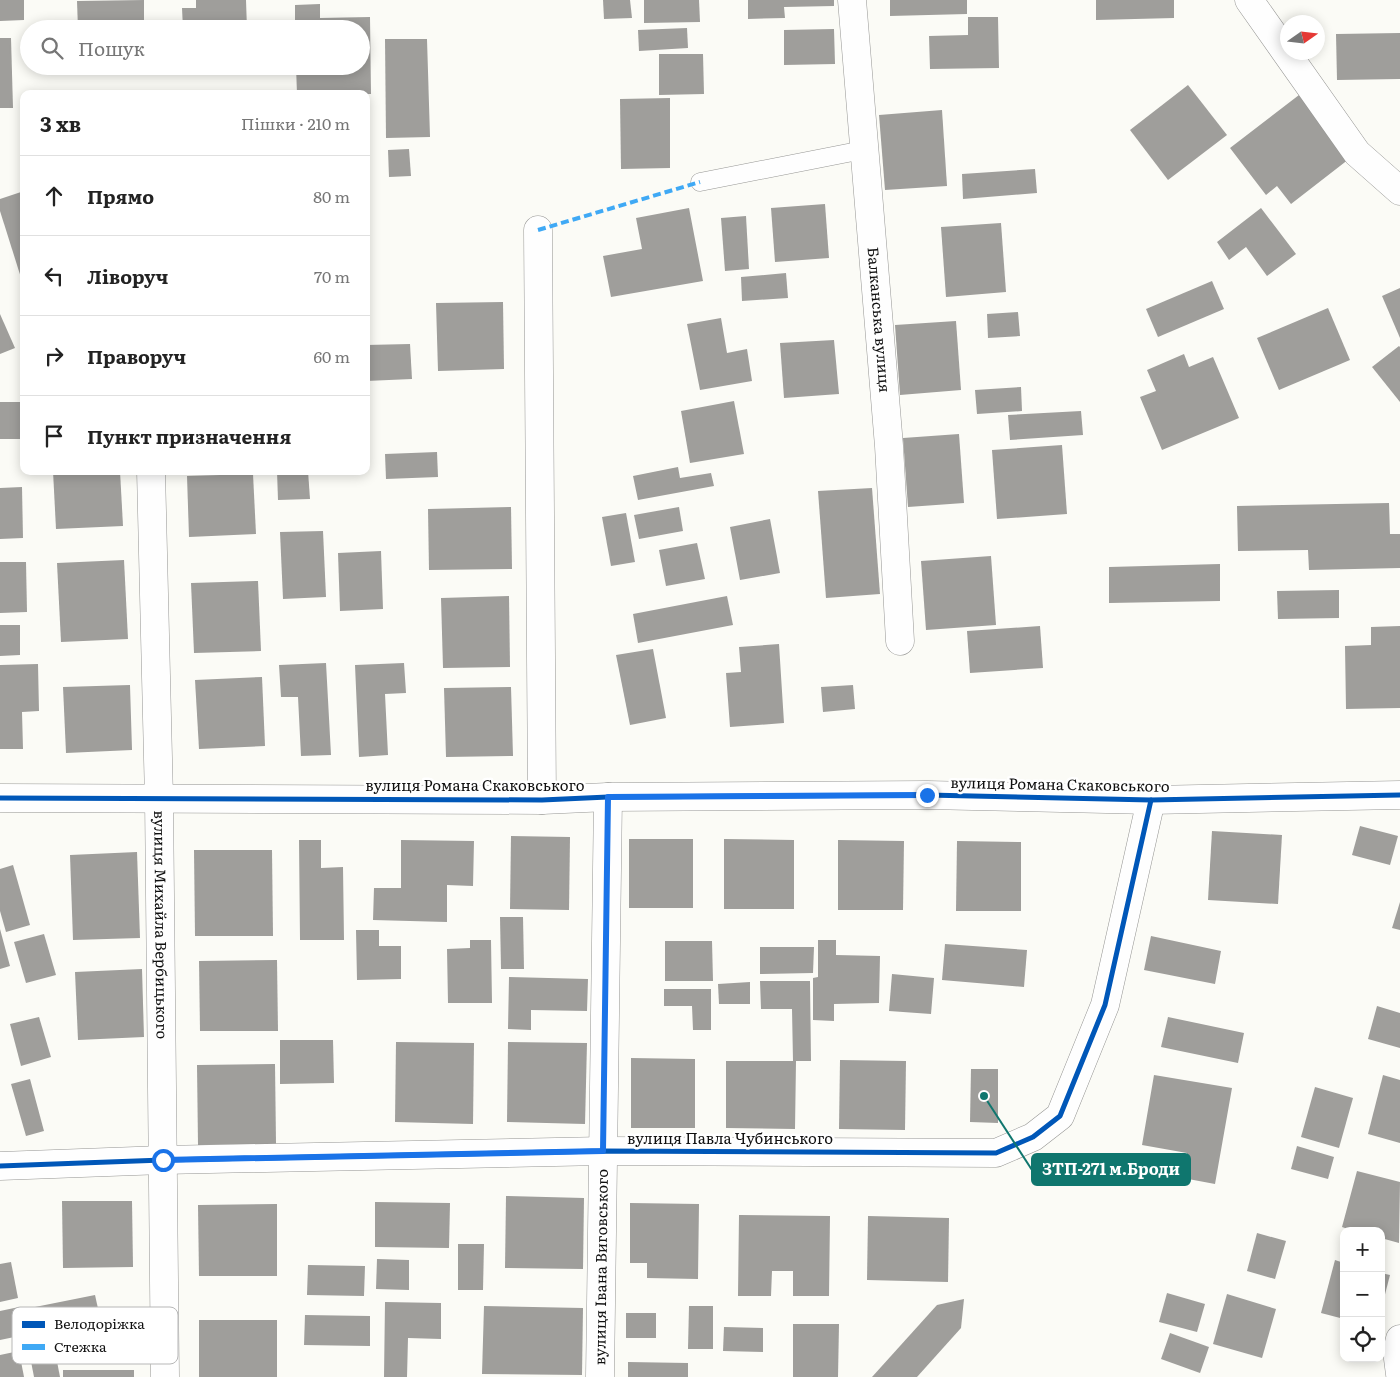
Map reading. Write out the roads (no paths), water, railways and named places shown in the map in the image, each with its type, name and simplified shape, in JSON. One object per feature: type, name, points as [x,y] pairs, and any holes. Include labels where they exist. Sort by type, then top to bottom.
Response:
[{"type":"street","name":"Балканська вулиця","points":[[852,0],[889,446],[900,641]]},
{"type":"street","points":[[1248,0],[1357,153],[1400,191]]},
{"type":"street","points":[[538,230],[542,800]]},
{"type":"street","name":"вулиця Михайла Вербицького","points":[[151,475],[159,799],[164,1307]]},
{"type":"street","name":"вулиця Романа Скаковського","points":[[0,798],[542,800],[608,797],[927,795],[1151,800],[1400,795]]},
{"type":"street","name":"вулиця Івана Виговського","points":[[600,1377],[608,797]]},
{"type":"street","name":"вулиця Павла Чубинського","points":[[0,1166],[163,1160],[603,1151],[996,1153],[1033,1137],[1060,1116],[1105,1005],[1151,800]]},
{"type":"street","points":[[1400,1339],[1397,1351],[1400,1374]]},
{"type":"street","name":"вулиця Михайла Вербицького","points":[[165,1364],[165,1377]]},
{"type":"lane","points":[[700,182],[863,150]]},
{"type":"place","name":"ЗТП-271 м.Броди","points":[[984,1096]]}]
